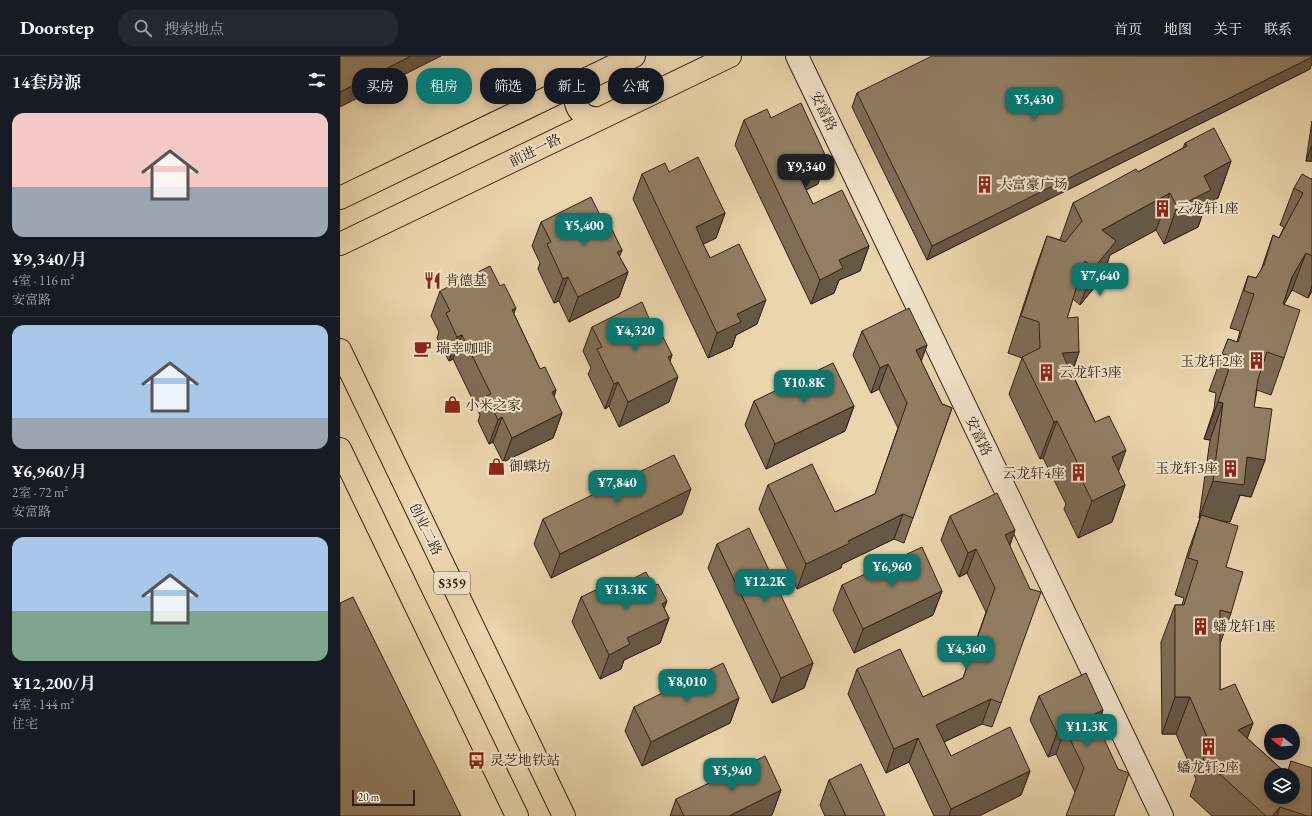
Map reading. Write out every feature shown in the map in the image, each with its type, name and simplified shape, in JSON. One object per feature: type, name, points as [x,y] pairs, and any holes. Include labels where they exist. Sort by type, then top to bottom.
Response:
[{"type":"main road","points":[[600,73],[634,56]]},
{"type":"main road","name":"前进一路","points":[[340,244],[730,56]]},
{"type":"main road","points":[[340,198],[544,100]]},
{"type":"main road","points":[[576,104],[582,114],[588,118],[601,118]]},
{"type":"main road","name":"创业二路","points":[[340,350],[564,816]]},
{"type":"main road","points":[[340,449],[517,816]]},
{"type":"street","name":"安富路","points":[[797,56],[1162,816]]},
{"type":"building","points":[[340,56],[411,56],[387,68],[352,68],[352,86],[340,92]]},
{"type":"building","name":"大富豪广场","points":[[932,56],[1312,57],[932,246],[857,93]]},
{"type":"building","points":[[801,103],[827,159],[798,173],[813,204],[842,190],[869,246],[839,260],[843,268],[820,280],[744,120],[767,109],[771,118]]},
{"type":"building","points":[[1214,128],[1231,161],[1204,176],[1211,190],[1177,207],[1170,193],[1102,230],[1116,241],[1094,268],[1085,261],[1067,318],[1078,317],[1079,352],[1062,353],[1095,422],[1109,416],[1126,450],[1112,457],[1125,485],[1092,501],[1078,472],[1081,470],[1057,421],[1054,422],[1022,357],[1040,348],[1039,322],[1021,316],[1047,236],[1065,242],[1082,221],[1073,203],[1136,169],[1138,172],[1187,146],[1185,143]]},
{"type":"building","points":[[698,157],[725,213],[696,227],[703,244],[710,258],[739,244],[766,300],[737,314],[741,322],[717,333],[642,174],[665,163],[669,172]]},
{"type":"building","points":[[1302,174],[1311,179],[1312,178],[1312,256],[1306,253],[1292,277],[1283,304],[1300,310],[1284,358],[1267,352],[1258,379],[1254,407],[1272,409],[1265,460],[1247,457],[1244,485],[1213,481],[1223,403],[1218,402],[1228,372],[1230,356],[1222,354],[1228,339],[1238,342],[1254,294],[1244,291],[1248,276],[1256,278],[1264,265],[1273,235],[1279,238],[1303,193],[1294,188]]},
{"type":"building","points":[[591,197],[601,217],[605,215],[622,250],[617,252],[628,272],[578,297],[568,277],[563,279],[547,244],[551,242],[541,222]]},
{"type":"building","points":[[490,266],[500,286],[504,284],[516,308],[512,310],[540,369],[545,367],[556,390],[552,392],[562,413],[512,438],[502,417],[498,420],[486,396],[491,394],[462,335],[457,337],[446,313],[450,311],[440,291]]},
{"type":"building","points":[[642,302],[651,323],[655,321],[672,355],[668,357],[678,377],[628,402],[618,382],[614,384],[597,349],[602,347],[592,327]]},
{"type":"building","points":[[909,308],[927,345],[916,350],[942,404],[952,408],[913,518],[903,514],[848,541],[850,543],[806,564],[768,485],[812,464],[835,512],[875,494],[907,403],[888,364],[880,368],[862,331]]},
{"type":"building","points":[[833,363],[854,406],[775,444],[754,401]]},
{"type":"building","points":[[674,455],[691,489],[560,554],[543,519]]},
{"type":"building","points":[[997,493],[1015,530],[1005,535],[1030,589],[1041,592],[1001,703],[991,699],[936,725],[951,756],[1010,727],[1030,771],[951,809],[918,738],[894,749],[857,669],[900,649],[923,697],[963,678],[995,588],[976,549],[968,553],[950,516]]},
{"type":"building","points":[[1201,515],[1238,526],[1226,567],[1243,572],[1231,613],[1220,610],[1220,690],[1235,684],[1253,723],[1238,730],[1264,753],[1264,760],[1271,760],[1280,768],[1264,768],[1264,804],[1300,804],[1300,768],[1289,768],[1291,761],[1312,768],[1312,816],[1307,816],[1280,807],[1272,816],[1266,816],[1203,759],[1212,749],[1190,697],[1175,697],[1175,605],[1184,605],[1198,561],[1188,558]]},
{"type":"building","points":[[749,528],[813,663],[781,678],[717,544]]},
{"type":"building","points":[[922,547],[942,591],[863,629],[842,585]]},
{"type":"building","points":[[646,572],[653,586],[658,584],[667,601],[662,604],[669,618],[627,638],[630,644],[609,655],[581,597],[602,587],[605,593]]},
{"type":"building","points":[[353,597],[461,816],[340,816],[340,603]]},
{"type":"building","points":[[723,663],[739,698],[651,742],[634,707]]},
{"type":"building","points":[[1086,673],[1103,710],[1093,715],[1118,769],[1129,773],[1114,816],[1066,816],[1084,768],[1065,729],[1057,733],[1039,696]]},
{"type":"building","points":[[765,756],[781,790],[729,816],[684,816],[676,799]]},
{"type":"building","points":[[861,764],[885,816],[846,816],[829,780]]},
{"type":"place","name":"大富豪广场","points":[[985,184]]},
{"type":"place","name":"云龙轩1座","points":[[1163,208]]},
{"type":"place","name":"肯德基","points":[[432,280]]},
{"type":"place","name":"瑞幸咖啡","points":[[423,348]]},
{"type":"place","name":"玉龙轩2座","points":[[1256,361]]},
{"type":"place","name":"云龙轩3座","points":[[1046,372]]},
{"type":"place","name":"小米之家","points":[[452,405]]},
{"type":"place","name":"御蝶坊","points":[[496,466]]},
{"type":"place","name":"玉龙轩3座","points":[[1231,468]]},
{"type":"place","name":"云龙轩4座","points":[[1078,473]]},
{"type":"place","name":"蟠龙轩1座","points":[[1200,626]]},
{"type":"place","name":"蟠龙轩2座","points":[[1208,747]]},
{"type":"place","name":"灵芝地铁站","points":[[477,760]]}]
